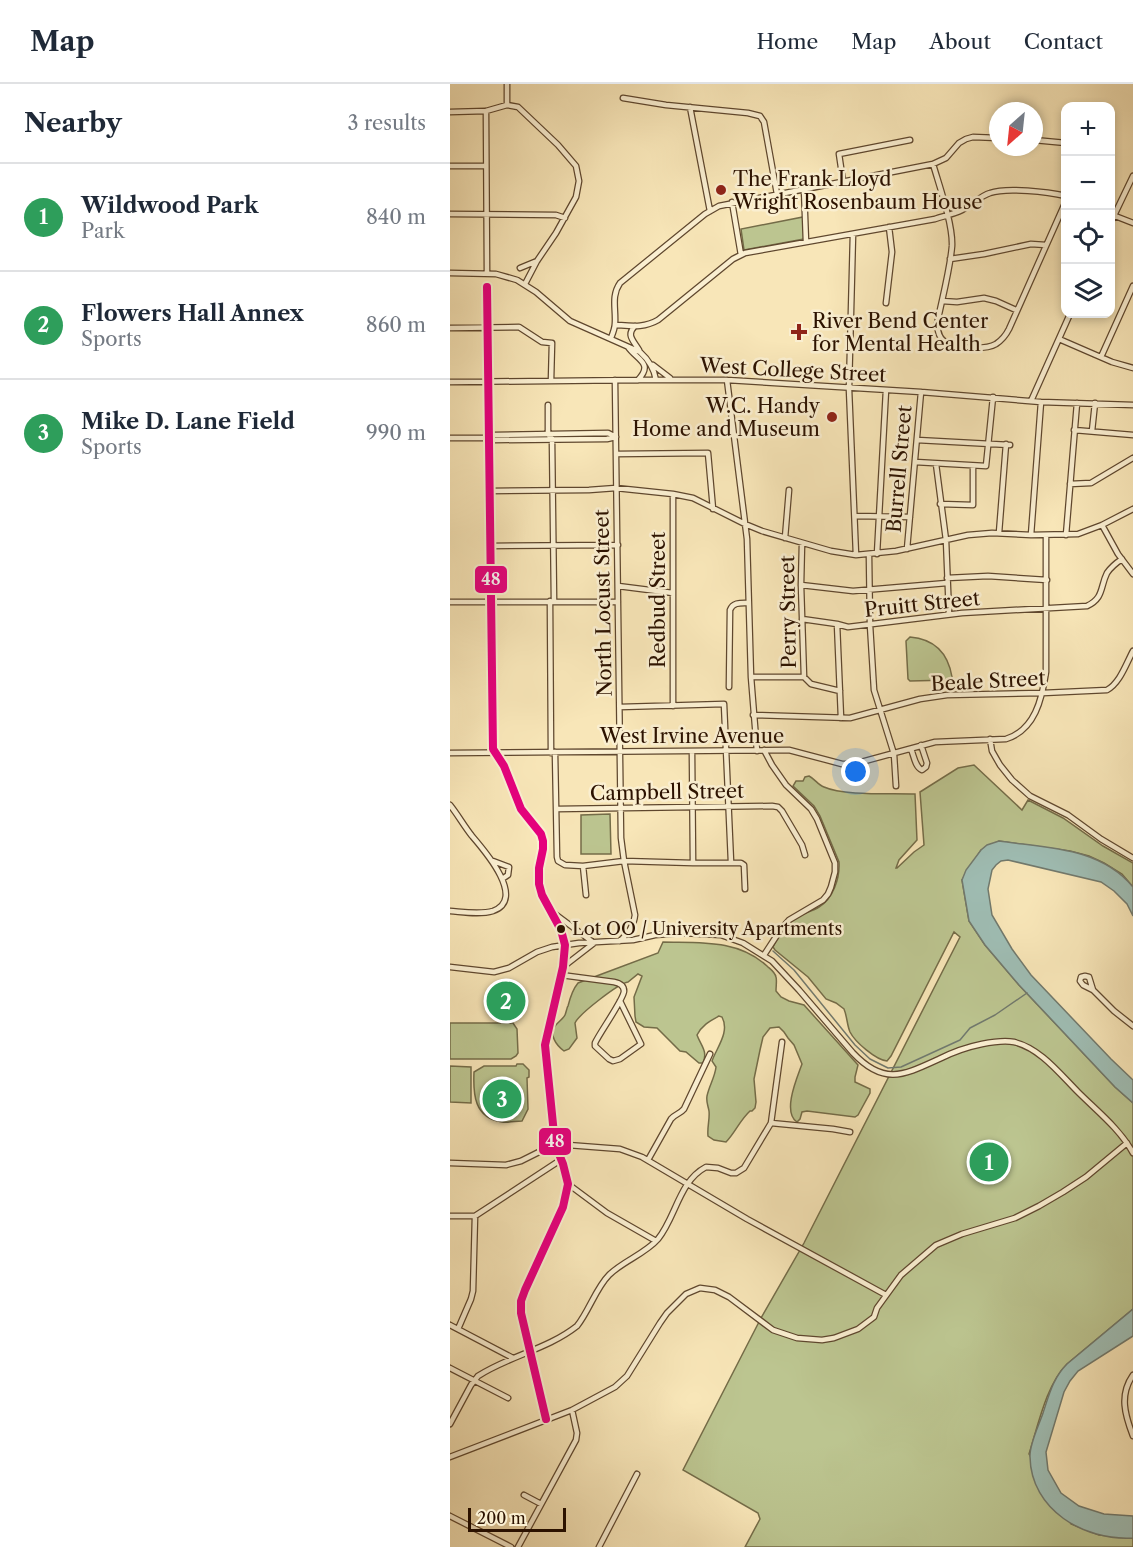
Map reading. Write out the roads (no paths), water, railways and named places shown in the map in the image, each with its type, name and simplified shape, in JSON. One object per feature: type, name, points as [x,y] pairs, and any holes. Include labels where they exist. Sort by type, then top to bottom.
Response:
[{"type":"street","points":[[507,84],[507,105]]},
{"type":"street","points":[[623,98],[760,116],[764,122],[777,194]]},
{"type":"street","points":[[450,112],[486,111],[507,105],[518,108],[558,144],[576,166],[579,189],[565,218],[525,284]]},
{"type":"street","points":[[690,107],[710,211]]},
{"type":"street","points":[[486,111],[487,273]]},
{"type":"street","points":[[611,338],[615,326],[614,297],[620,283],[719,206],[933,164],[946,158],[959,143],[966,139],[989,138]]},
{"type":"street","points":[[843,181],[839,154],[910,140]]},
{"type":"street","points":[[1043,141],[1061,143]]},
{"type":"street","points":[[933,164],[952,243],[937,324],[939,335],[947,344],[981,348],[993,345],[1005,336],[1061,210]]},
{"type":"street","points":[[450,166],[486,166]]},
{"type":"street","points":[[1114,210],[1133,176]]},
{"type":"street","points":[[804,189],[806,242]]},
{"type":"street","points":[[601,334],[615,326],[646,326],[658,320],[741,255],[889,226],[916,223],[961,210],[984,195],[996,191],[1011,190],[1061,195]]},
{"type":"street","points":[[732,202],[741,255]]},
{"type":"street","points":[[450,214],[556,215],[565,218]]},
{"type":"street","points":[[1115,215],[1133,223]]},
{"type":"street","points":[[886,303],[892,252],[889,226]]},
{"type":"street","points":[[853,234],[849,389],[856,555]]},
{"type":"street","points":[[950,259],[1030,244],[1046,245]]},
{"type":"street","points":[[520,268],[537,261]]},
{"type":"street","points":[[450,273],[487,273],[506,276],[525,284],[570,321],[640,352]]},
{"type":"street","points":[[487,286],[493,749],[504,766],[521,809],[541,834],[543,849],[539,868],[539,884],[542,895],[561,930],[565,945],[563,967],[545,1045],[555,1144],[568,1184],[563,1207],[521,1301],[521,1313],[546,1419]]},
{"type":"street","points":[[1101,357],[1133,286]]},
{"type":"street","points":[[942,301],[989,299],[1016,310]]},
{"type":"street","points":[[1031,400],[1068,318]]},
{"type":"street","points":[[635,326],[630,338],[650,363],[672,380]]},
{"type":"street","points":[[450,328],[519,327],[542,342],[552,343],[551,381]]},
{"type":"street","points":[[1059,339],[1112,362],[1133,368]]},
{"type":"street","points":[[626,345],[644,364],[645,373],[638,380]]},
{"type":"street","points":[[650,363],[656,380]]},
{"type":"street","name":"North Locust Street","points":[[615,380],[621,838],[635,915],[630,930],[618,942]]},
{"type":"street","points":[[727,380],[747,539],[751,677],[757,751]]},
{"type":"street","name":"West College Street","points":[[450,382],[727,380],[1041,402],[1133,405]]},
{"type":"street","points":[[876,554],[886,390]]},
{"type":"street","name":"Burrell Street","points":[[907,549],[921,392]]},
{"type":"street","points":[[915,462],[986,466],[993,397]]},
{"type":"street","points":[[1031,535],[1041,402]]},
{"type":"street","points":[[1066,535],[1077,403]]},
{"type":"street","points":[[1092,431],[1095,404]]},
{"type":"street","points":[[548,405],[548,434],[552,439],[553,752],[558,861],[565,865],[582,866],[624,861],[741,863],[744,866],[745,889]]},
{"type":"street","points":[[1074,430],[1133,435]]},
{"type":"street","points":[[488,438],[494,435],[608,433],[616,437]]},
{"type":"street","points":[[450,438],[608,440],[616,437]]},
{"type":"street","points":[[917,440],[1008,445],[999,533]]},
{"type":"street","points":[[616,454],[708,453],[713,509]]},
{"type":"street","points":[[1070,484],[1091,483],[1133,458]]},
{"type":"street","points":[[936,464],[946,540],[949,614]]},
{"type":"street","points":[[940,504],[973,505],[973,466]]},
{"type":"street","points":[[489,491],[616,488],[673,494],[693,498],[745,524],[785,538],[831,551],[856,555],[907,549],[968,535],[1078,534],[1133,509]]},
{"type":"street","points":[[785,538],[789,490]]},
{"type":"street","name":"Redbud Street","points":[[673,494],[673,706]]},
{"type":"street","points":[[855,516],[910,517]]},
{"type":"street","points":[[1102,525],[1133,574]]},
{"type":"street","points":[[1042,693],[1046,672],[1046,535]]},
{"type":"street","name":"Perry Street","points":[[802,543],[804,677],[811,684],[840,691]]},
{"type":"street","points":[[489,546],[618,545]]},
{"type":"street","points":[[869,555],[874,690],[894,754],[896,786]]},
{"type":"street","name":"Pruitt Street","points":[[802,619],[849,627],[949,614],[1087,606],[1100,596],[1107,574],[1122,559]]},
{"type":"street","points":[[801,585],[845,591],[988,576],[1047,580]]},
{"type":"street","points":[[618,585],[673,593]]},
{"type":"street","points":[[450,602],[618,602]]},
{"type":"street","points":[[729,687],[730,610],[736,604],[748,603]]},
{"type":"street","points":[[837,624],[841,718]]},
{"type":"street","name":"Beale Street","points":[[753,715],[841,718],[859,716],[920,699],[947,695],[1101,690],[1112,688],[1133,651]]},
{"type":"street","points":[[751,677],[804,677]]},
{"type":"street","name":"West Irvine Avenue","points":[[450,753],[764,750],[796,751],[842,764],[862,763],[921,745],[948,740],[1006,739],[1021,733],[1029,723],[1042,693]]},
{"type":"street","points":[[620,707],[724,704],[731,862]]},
{"type":"street","points":[[990,739],[992,751],[1000,765],[1029,796],[1068,815],[1101,839],[1133,858]]},
{"type":"street","points":[[911,749],[916,765],[922,770],[927,763],[921,745]]},
{"type":"street","points":[[764,750],[786,785],[818,819],[835,863],[835,872],[831,887],[823,900],[789,920],[764,955]]},
{"type":"street","points":[[692,752],[693,863]]},
{"type":"street","points":[[450,805],[493,861],[506,894],[498,908],[491,911],[450,912]]},
{"type":"street","name":"Campbell Street","points":[[557,809],[778,807],[805,855]]},
{"type":"street","points":[[493,861],[508,867],[508,875],[502,879]]},
{"type":"street","points":[[582,866],[586,895]]},
{"type":"street","points":[[551,911],[594,943]]},
{"type":"street","points":[[450,967],[494,972],[509,968],[544,949],[565,945],[618,942],[682,933],[721,935],[732,938],[764,955],[781,969],[857,1058],[871,1069],[893,1075],[905,1074],[966,1048],[993,1042],[1015,1042],[1038,1054],[1107,1120],[1133,1153]]},
{"type":"street","points":[[563,967],[594,943]]},
{"type":"street","points":[[561,975],[619,983],[623,987],[624,991],[620,1001],[595,1043],[595,1046],[613,1061],[620,1059],[640,1044],[620,1001]]},
{"type":"street","points":[[1093,990],[1133,1026]]},
{"type":"street","points":[[450,1424],[473,1380],[577,1326],[605,1280],[656,1241],[687,1184],[696,1174],[706,1167],[718,1168],[731,1173],[744,1168],[771,1123],[782,1042]]},
{"type":"street","points":[[648,1160],[671,1119],[684,1109],[710,1054]]},
{"type":"street","points":[[771,1123],[850,1132]]},
{"type":"street","points":[[450,1457],[572,1410],[621,1383],[667,1313],[693,1290],[700,1288],[715,1290],[729,1297],[774,1330],[797,1338],[811,1340],[831,1338],[858,1329],[874,1317],[877,1308],[901,1275],[936,1245],[971,1231],[1015,1218],[1039,1206],[1086,1177],[1127,1143]]},
{"type":"street","points":[[450,1163],[514,1163],[555,1144],[632,1152],[791,1244],[886,1295]]},
{"type":"street","points":[[450,1216],[475,1216],[562,1160]]},
{"type":"street","points":[[568,1184],[607,1213],[656,1241]]},
{"type":"street","points":[[458,1329],[473,1292],[475,1216]]},
{"type":"street","points":[[450,1325],[513,1358]]},
{"type":"street","points":[[450,1368],[508,1398]]},
{"type":"street","points":[[1133,1375],[1128,1382],[1124,1402],[1125,1414],[1133,1436]]},
{"type":"street","points":[[518,1547],[576,1440],[577,1433],[572,1410]]},
{"type":"street","points":[[599,1547],[637,1474]]},
{"type":"street","points":[[524,1495],[541,1504]]},
{"type":"street","points":[[450,1516],[511,1547]]},
{"type":"water","points":[[999,841],[1054,848],[1089,857],[1120,874],[1133,887],[1133,916],[1127,904],[1101,882],[1008,860],[1001,861],[992,870],[988,889],[992,915],[1012,949],[1031,975],[1133,1080],[1133,1103],[1115,1087],[1019,985],[985,945],[969,921],[962,880],[966,870],[981,850]]},
{"type":"water","points":[[1133,1309],[1133,1336],[1078,1371],[1070,1381],[1064,1392],[1046,1452],[1048,1470],[1061,1493],[1079,1506],[1104,1514],[1133,1516],[1133,1538],[1115,1538],[1079,1528],[1050,1507],[1033,1476],[1030,1452],[1050,1393],[1062,1369]]},
{"type":"waterway","points":[[773,951],[794,970],[855,1045],[870,1059],[888,1068],[901,1067],[960,1040],[970,1028],[995,1015],[1027,993]]},
{"type":"place","name":"The Frank Lloyd Wright Rosenbaum House","points":[[721,190]]},
{"type":"place","name":"River Bend Center for Mental Health","points":[[799,332]]},
{"type":"place","name":"W.C. Handy Home and Museum","points":[[832,417]]},
{"type":"place","name":"Lot OO / University Apartments","points":[[561,929]]},
{"type":"place","name":"Flowers Hall Annex","points":[[506,1001]]},
{"type":"place","name":"Mike D. Lane Field","points":[[502,1099]]},
{"type":"place","name":"Wildwood Park","points":[[989,1162]]}]
